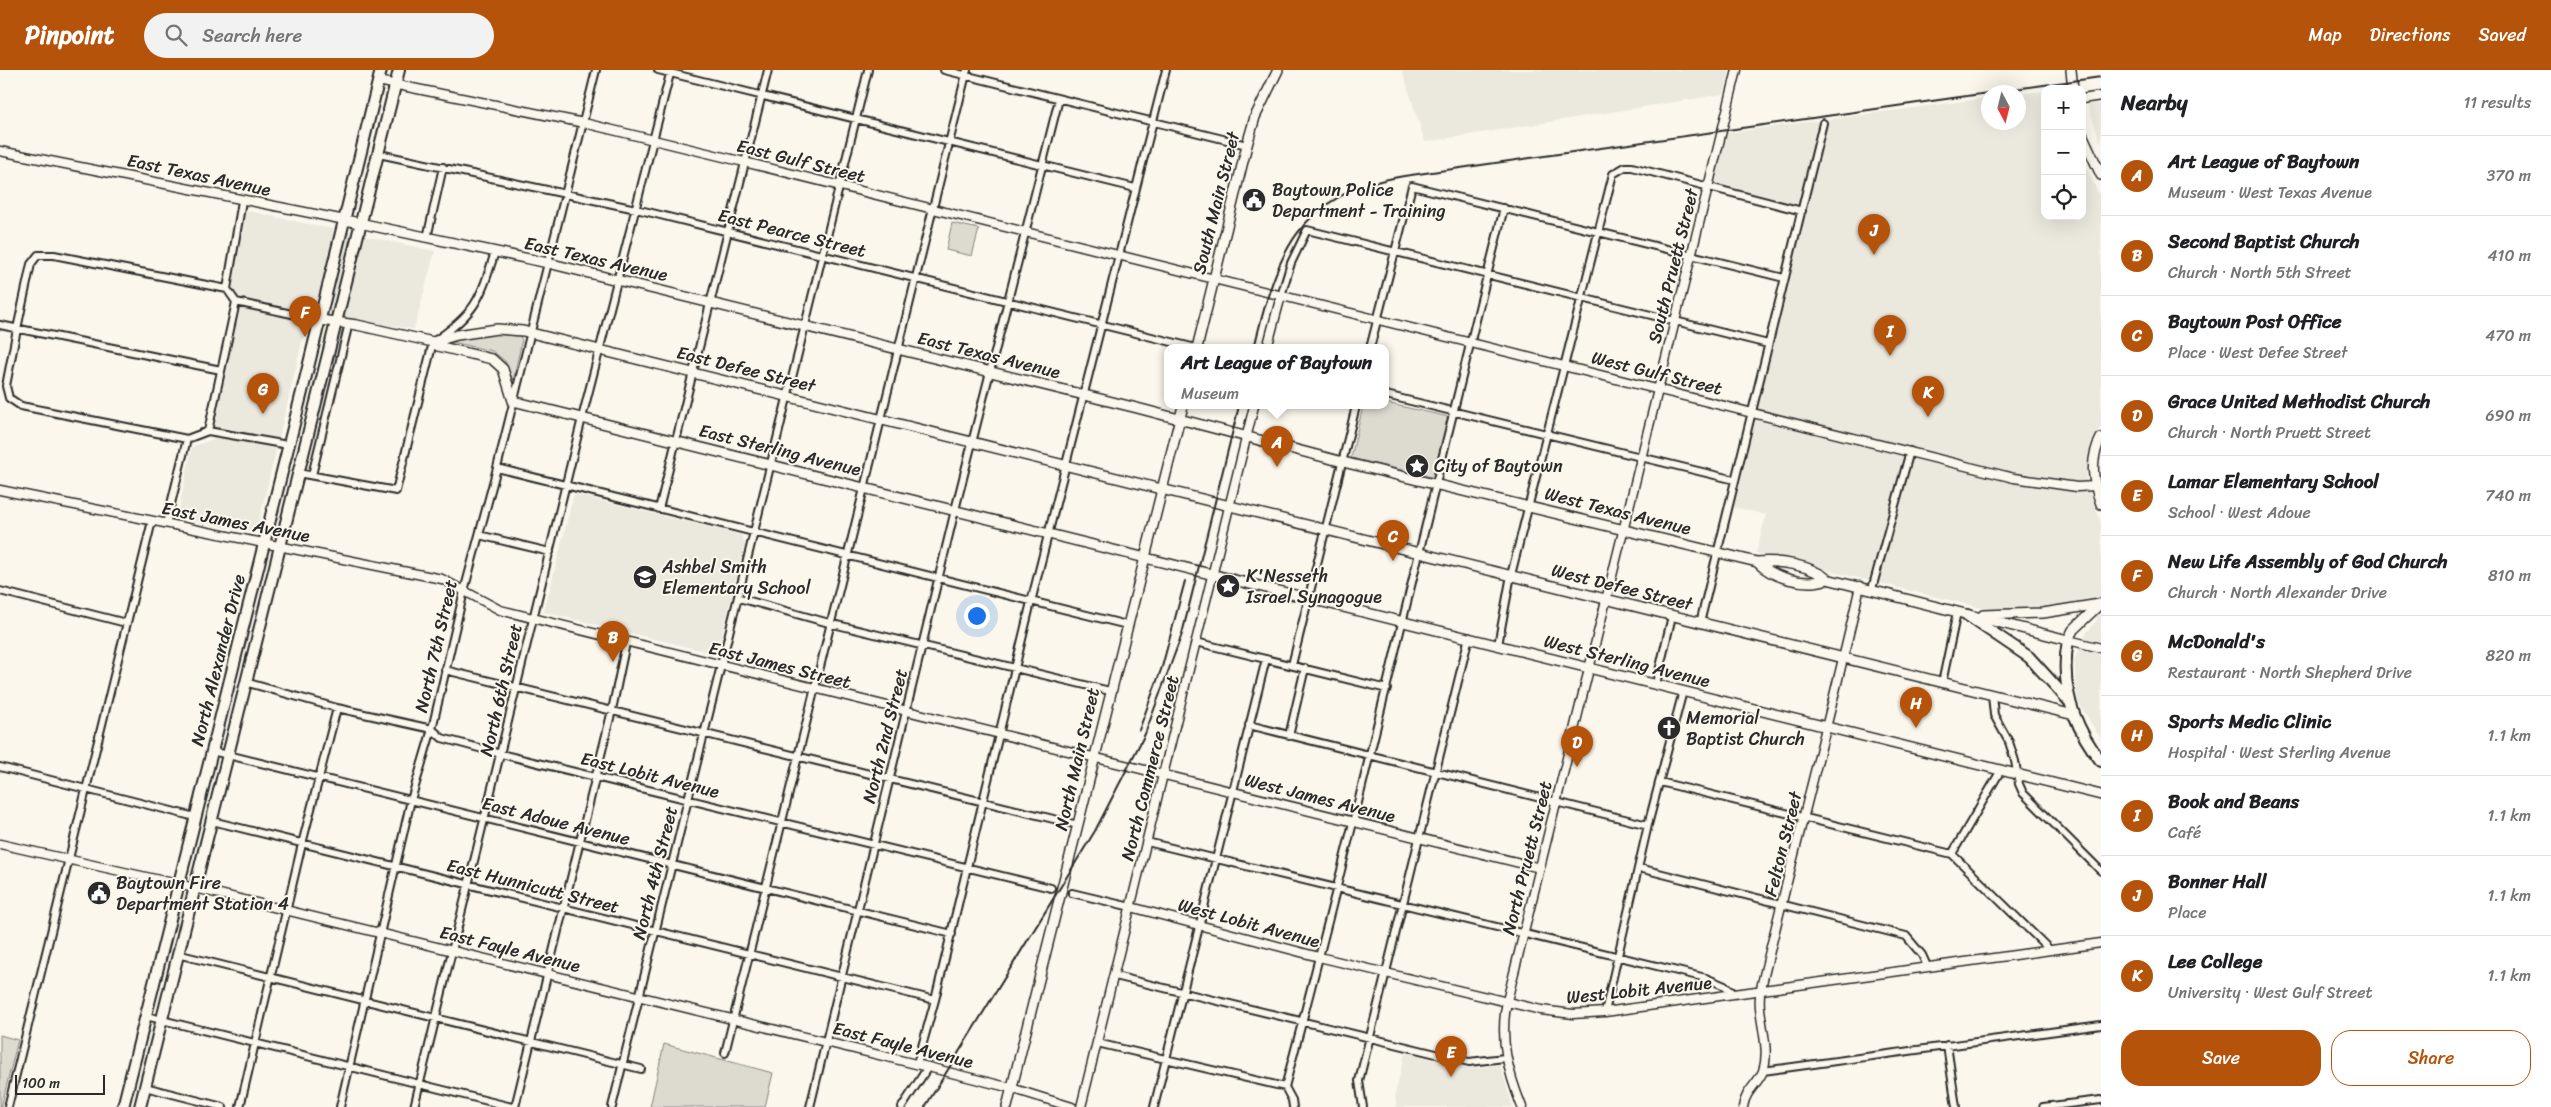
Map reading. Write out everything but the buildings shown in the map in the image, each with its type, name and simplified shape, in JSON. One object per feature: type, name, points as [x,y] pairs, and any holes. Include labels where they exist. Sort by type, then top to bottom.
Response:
[{"type":"main road","name":"North Alexander Drive","points":[[123,1107],[381,70]]},
{"type":"main road","name":"North Alexander Drive","points":[[140,1107],[212,821],[252,652],[399,70]]},
{"type":"main road","name":"South Main Street","points":[[1197,344],[1255,117],[1278,70]]},
{"type":"main road","points":[[2071,70],[2073,85]]},
{"type":"main road","points":[[2086,143],[2101,175]]},
{"type":"main road","name":"East Texas Avenue","points":[[344,220],[548,263],[1179,419]]},
{"type":"main road","name":"East Defee Street","points":[[320,320],[349,323],[433,342],[456,335],[497,329],[519,330],[600,351],[694,372],[786,397],[972,442],[1161,491]]},
{"type":"main road","points":[[433,342],[438,346],[492,359],[503,369],[513,401]]},
{"type":"main road","points":[[302,392],[317,396]]},
{"type":"main road","name":"East Sterling Avenue","points":[[513,401],[1145,557]]},
{"type":"main road","points":[[1179,419],[1181,409]]},
{"type":"main road","name":"West Texas Avenue","points":[[1179,419],[1343,462],[1435,482],[1757,562],[1770,560],[1794,565],[1822,574],[1827,579]]},
{"type":"main road","name":"North Main Street","points":[[1007,1107],[1179,419]]},
{"type":"main road","points":[[2101,438],[2093,461],[2094,486],[2101,504]]},
{"type":"main road","name":"West Defee Street","points":[[1161,491],[2074,715]]},
{"type":"main road","name":"West Sterling Avenue","points":[[1145,557],[2101,795]]},
{"type":"main road","name":"West Texas Avenue","points":[[1757,562],[1766,571],[1780,577],[1818,582],[1827,579],[1860,586],[2068,640]]},
{"type":"main road","points":[[1962,614],[2035,614],[2100,603]]},
{"type":"main road","points":[[2100,603],[2073,630],[2068,640],[2065,656],[2065,686],[2068,701],[2074,715],[2093,752],[2101,761]]},
{"type":"main road","points":[[1962,614],[2028,657],[2068,701]]},
{"type":"main road","points":[[238,649],[252,652]]},
{"type":"street","name":"North 7th Street","points":[[340,1107],[411,800],[432,729],[464,591],[497,468],[596,70]]},
{"type":"street","points":[[658,70],[671,71],[855,120],[1135,188]]},
{"type":"street","points":[[659,509],[768,70]]},
{"type":"street","name":"North 4th Street","points":[[612,1107],[868,70]]},
{"type":"street","points":[[944,70],[966,73],[1059,99],[1247,145]]},
{"type":"street","points":[[917,1064],[952,934],[1017,668],[1031,602],[1085,395],[1151,122],[1166,70]]},
{"type":"street","name":"South Pruett Street","points":[[1623,528],[1642,458],[1737,70]]},
{"type":"street","name":"North 6th Street","points":[[414,1107],[502,754],[582,418],[671,71]]},
{"type":"street","points":[[725,1054],[862,487],[966,73]]},
{"type":"street","name":"East Gulf Street","points":[[378,81],[584,123],[1214,279]]},
{"type":"street","points":[[2086,98],[2101,96]]},
{"type":"street","name":"North 2nd Street","points":[[810,1107],[824,1042],[908,711],[972,442],[1059,99]]},
{"type":"street","points":[[1700,623],[1823,123]]},
{"type":"street","name":"East Texas Avenue","points":[[0,151],[344,220]]},
{"type":"street","name":"East Pearce Street","points":[[379,154],[636,209],[1180,344]]},
{"type":"street","points":[[427,238],[443,167]]},
{"type":"street","points":[[1498,645],[1511,576],[1613,174],[1619,169],[1632,167],[1802,211]]},
{"type":"street","points":[[1371,344],[1412,186],[1784,278]]},
{"type":"street","points":[[208,431],[236,302],[228,289],[242,201]]},
{"type":"street","points":[[1293,1107],[1285,1087],[1387,689],[1435,482],[1504,208]]},
{"type":"street","points":[[1269,344],[1290,263],[1307,230],[1768,344]]},
{"type":"street","points":[[298,473],[396,492],[433,342],[453,329],[475,306],[483,290],[494,252]]},
{"type":"street","points":[[228,289],[54,255],[38,255],[31,264],[16,329],[6,386],[9,398],[15,402],[187,439],[208,431],[288,445]]},
{"type":"street","name":"West Gulf Street","points":[[1214,279],[2014,478],[2077,488],[2094,486]]},
{"type":"street","points":[[236,302],[320,320]]},
{"type":"street","points":[[312,475],[349,323]]},
{"type":"street","points":[[0,325],[221,370]]},
{"type":"street","points":[[1389,396],[1735,480]]},
{"type":"street","name":"North Commerce Street","points":[[1081,1107],[1115,976],[1253,409]]},
{"type":"street","points":[[1292,665],[1355,409]]},
{"type":"street","points":[[166,524],[187,439]]},
{"type":"street","points":[[1872,589],[1910,451]]},
{"type":"street","points":[[497,468],[847,554],[1031,602],[1127,624]]},
{"type":"street","name":"East James Avenue","points":[[0,490],[442,579],[464,591]]},
{"type":"street","points":[[8,1107],[152,521]]},
{"type":"street","name":"North Pruett Street","points":[[1522,1107],[1506,1058],[1503,1026],[1507,1001],[1588,668],[1607,600],[1623,528]]},
{"type":"street","points":[[480,535],[550,552]]},
{"type":"street","name":"Felton Street","points":[[1763,1071],[1764,1040],[1761,991],[1844,659],[1860,586]]},
{"type":"street","points":[[0,591],[126,623]]},
{"type":"street","name":"East James Street","points":[[464,591],[500,610],[626,643],[1093,758]]},
{"type":"street","points":[[739,598],[829,624],[923,645],[1110,692]]},
{"type":"street","points":[[1942,684],[1962,614]]},
{"type":"street","points":[[1656,684],[1672,616]]},
{"type":"street","points":[[1363,1107],[1359,1080],[1469,637]]},
{"type":"street","name":"West Texas Avenue","points":[[2068,640],[2101,648]]},
{"type":"street","points":[[1196,642],[1387,689]]},
{"type":"street","points":[[146,1016],[514,1107],[612,710],[626,643]]},
{"type":"street","points":[[1154,1107],[1266,659]]},
{"type":"street","points":[[1289,736],[1305,668]]},
{"type":"street","points":[[445,670],[1078,825]]},
{"type":"street","name":"East Lobit Avenue","points":[[245,682],[338,708],[432,729],[442,738],[502,754],[1051,888]]},
{"type":"street","points":[[1605,1012],[1616,956],[1683,691]]},
{"type":"street","points":[[1992,695],[1994,715],[2009,742],[2023,793],[2101,871]]},
{"type":"street","points":[[240,1107],[254,1043],[288,911],[302,844],[338,708]]},
{"type":"street","points":[[1249,725],[1648,825]]},
{"type":"street","name":"East Adoue Avenue","points":[[212,751],[952,934]]},
{"type":"street","name":"West James Avenue","points":[[1093,758],[1540,868]]},
{"type":"street","points":[[0,767],[195,817]]},
{"type":"street","points":[[1952,854],[2000,770]]},
{"type":"street","points":[[1660,782],[1952,854],[2050,950]]},
{"type":"street","name":"East Hunnicutt Street","points":[[212,821],[935,1000]]},
{"type":"street","points":[[1147,842],[1706,978],[1725,986],[1736,994]]},
{"type":"street","name":"East Fayle Avenue","points":[[0,844],[178,886],[195,888],[928,1066],[1011,1088],[1072,1107]]},
{"type":"street","points":[[1639,868],[1906,936],[1922,955],[1927,966]]},
{"type":"street","name":"West Lobit Avenue","points":[[1072,893],[1319,957],[1554,1012],[1572,1014],[1605,1012],[1927,966],[2101,944]]},
{"type":"street","points":[[178,954],[641,1069]]},
{"type":"street","points":[[1115,976],[1469,1062],[1506,1058]]},
{"type":"street","points":[[1743,1107],[1748,1091],[1763,1071],[2101,1025]]},
{"type":"street","points":[[1097,1043],[1285,1087]]},
{"type":"street","points":[[1947,1045],[1956,1107]]},
{"type":"street","points":[[902,1107],[928,1066]]},
{"type":"street","points":[[145,1087],[223,1107]]},
{"type":"street","points":[[2043,1107],[2101,1100]]},
{"type":"shaded area","points":[[1402,70],[1730,70],[1724,94],[1425,142]]},
{"type":"shaded area","points":[[2041,91],[2041,220],[2086,220],[2086,167],[2101,198],[2101,426],[2090,449],[2086,479],[2101,524],[2101,739],[2078,702],[2074,660],[2087,632],[2098,619],[2078,602],[2045,609],[2012,611],[1986,609],[1756,553],[1766,515],[1734,507],[1807,208],[1713,185],[1726,133],[1981,99],[1981,130],[2026,130],[2026,93]]},
{"type":"shaded area","points":[[2101,103],[2101,144],[2088,105]]},
{"type":"shaded area","points":[[243,210],[435,251],[414,329],[309,313],[256,533],[177,518],[192,447],[213,439]]},
{"type":"shaded area","points":[[952,223],[979,229],[972,256],[946,250]]},
{"type":"shaded area","points":[[497,334],[520,336],[522,340],[513,381],[505,361],[492,351],[452,342],[455,339]]},
{"type":"shaded area","points":[[1389,404],[1449,417],[1435,478],[1351,458],[1362,409],[1389,409]]},
{"type":"shaded area","name":"Ashbel Smith Elementary School","points":[[574,494],[741,535],[745,543],[717,654],[544,612]]},
{"type":"shaded area","points":[[0,1035],[18,1040],[1,1107],[0,1107]]},
{"type":"shaded area","points":[[664,1044],[773,1073],[765,1107],[650,1107]]},
{"type":"shaded area","points":[[1405,1053],[1473,1068],[1500,1065],[1513,1107],[1397,1107],[1395,1095]]},
{"type":"railway","points":[[2026,87],[2101,77]]},
{"type":"railway","points":[[1255,344],[1272,284],[1283,257],[1298,233],[1316,213],[1339,197],[1368,185],[1404,176],[1981,94]]},
{"type":"railway","points":[[925,1107],[1095,831],[1145,734],[1182,634],[1238,409]]},
{"type":"railway","points":[[1139,730],[1162,667],[1185,581]]},
{"type":"place","name":"Baytown Police Department - Training","points":[[1254,200]]},
{"type":"place","name":"Bonner Hall","points":[[1874,255]]},
{"type":"place","name":"New Life Assembly of God Church","points":[[305,337]]},
{"type":"place","name":"Book and Beans","points":[[1890,356]]},
{"type":"place","name":"McDonald's","points":[[263,414]]},
{"type":"place","name":"Lee College","points":[[1928,417]]},
{"type":"place","name":"City of Baytown","points":[[1417,466]]},
{"type":"place","name":"Art League of Baytown","points":[[1277,467]]},
{"type":"place","name":"Baytown Post Office","points":[[1393,561]]},
{"type":"place","name":"Ashbel Smith Elementary School","points":[[645,577]]},
{"type":"place","name":"K'Nesseth Israel Synagogue","points":[[1228,586]]},
{"type":"place","name":"Second Baptist Church","points":[[613,662]]},
{"type":"place","name":"Memorial Baptist Church","points":[[1669,728]]},
{"type":"place","name":"Sports Medic Clinic","points":[[1916,728]]},
{"type":"place","name":"Grace United Methodist Church","points":[[1577,767]]},
{"type":"place","name":"Baytown Fire Department Station 4","points":[[99,893]]},
{"type":"place","name":"Lamar Elementary School","points":[[1451,1077]]}]
